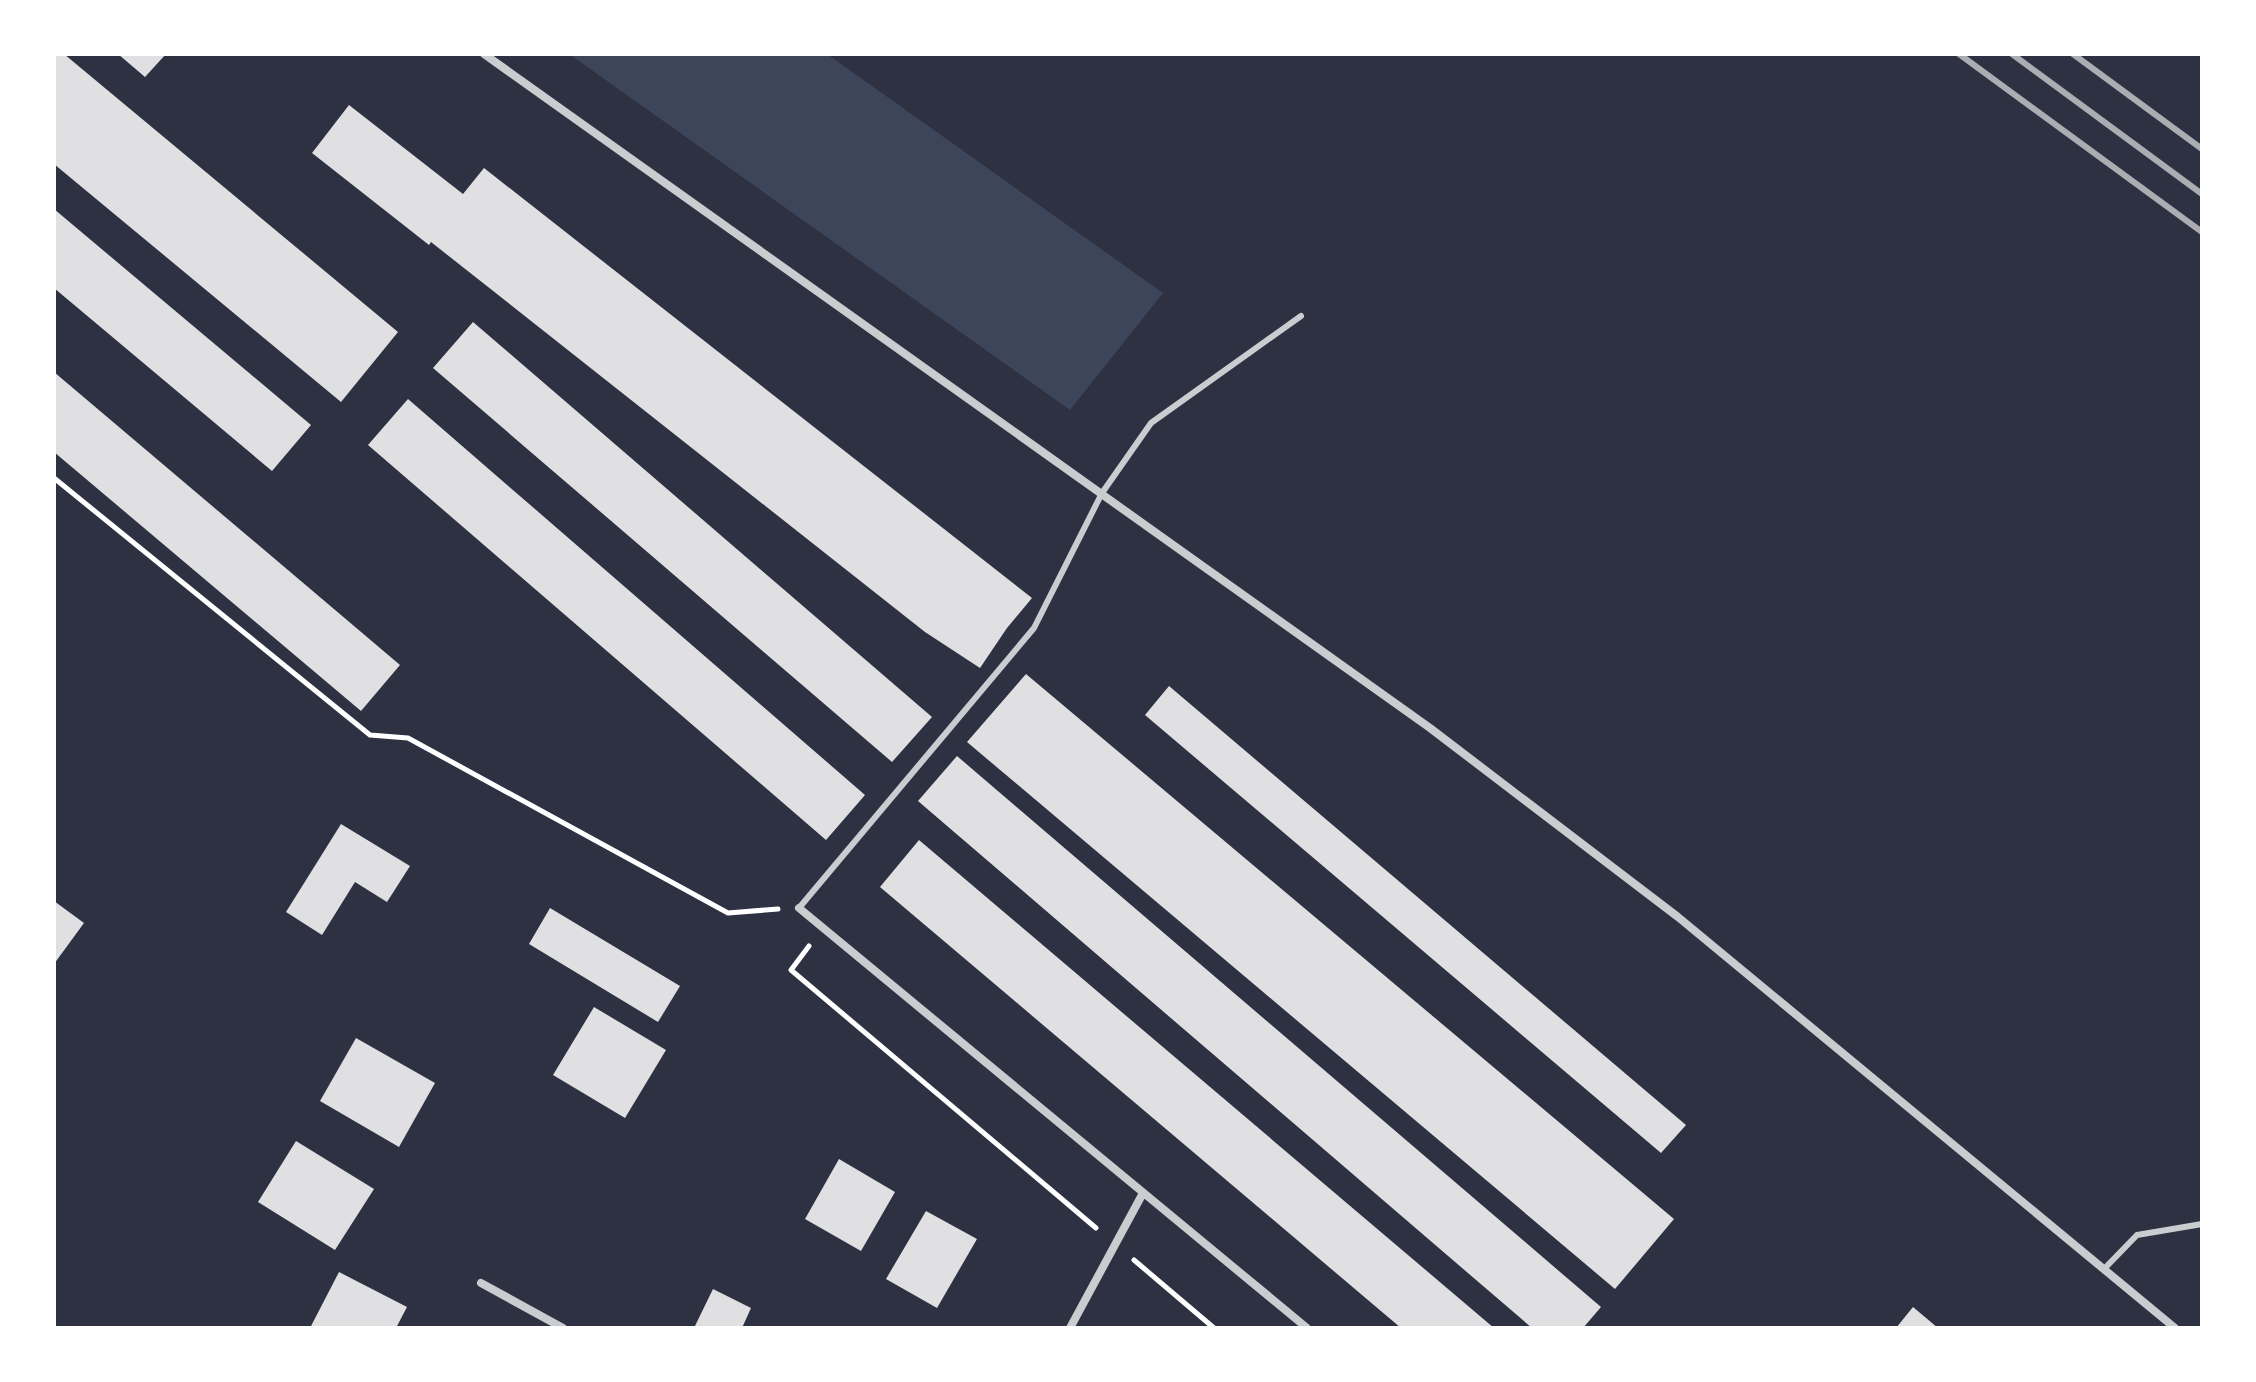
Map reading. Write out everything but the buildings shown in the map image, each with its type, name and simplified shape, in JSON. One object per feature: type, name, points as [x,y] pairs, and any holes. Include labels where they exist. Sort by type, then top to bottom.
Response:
[{"type":"street","points":[[484,54],[1430,728],[1666,908],[2175,1328]]},
{"type":"street","points":[[799,908],[1307,1328]]},
{"type":"street","points":[[1070,1328],[1143,1193]]},
{"type":"street","points":[[481,1283],[563,1328]]},
{"type":"lane","points":[[799,908],[1034,628],[1102,493],[1151,423],[1301,316]]},
{"type":"lane","points":[[2105,1268],[2137,1235],[2202,1224]]},
{"type":"path","points":[[54,478],[370,735],[408,738],[728,913],[799,908]]},
{"type":"path","points":[[823,928],[791,970],[1214,1328]]},
{"type":"shaded area","points":[[569,54],[827,54],[1163,293],[1070,410]]},
{"type":"railway","points":[[1959,54],[2202,232]]},
{"type":"railway","points":[[2012,54],[2202,194]]},
{"type":"railway","points":[[2073,54],[2202,149]]}]
